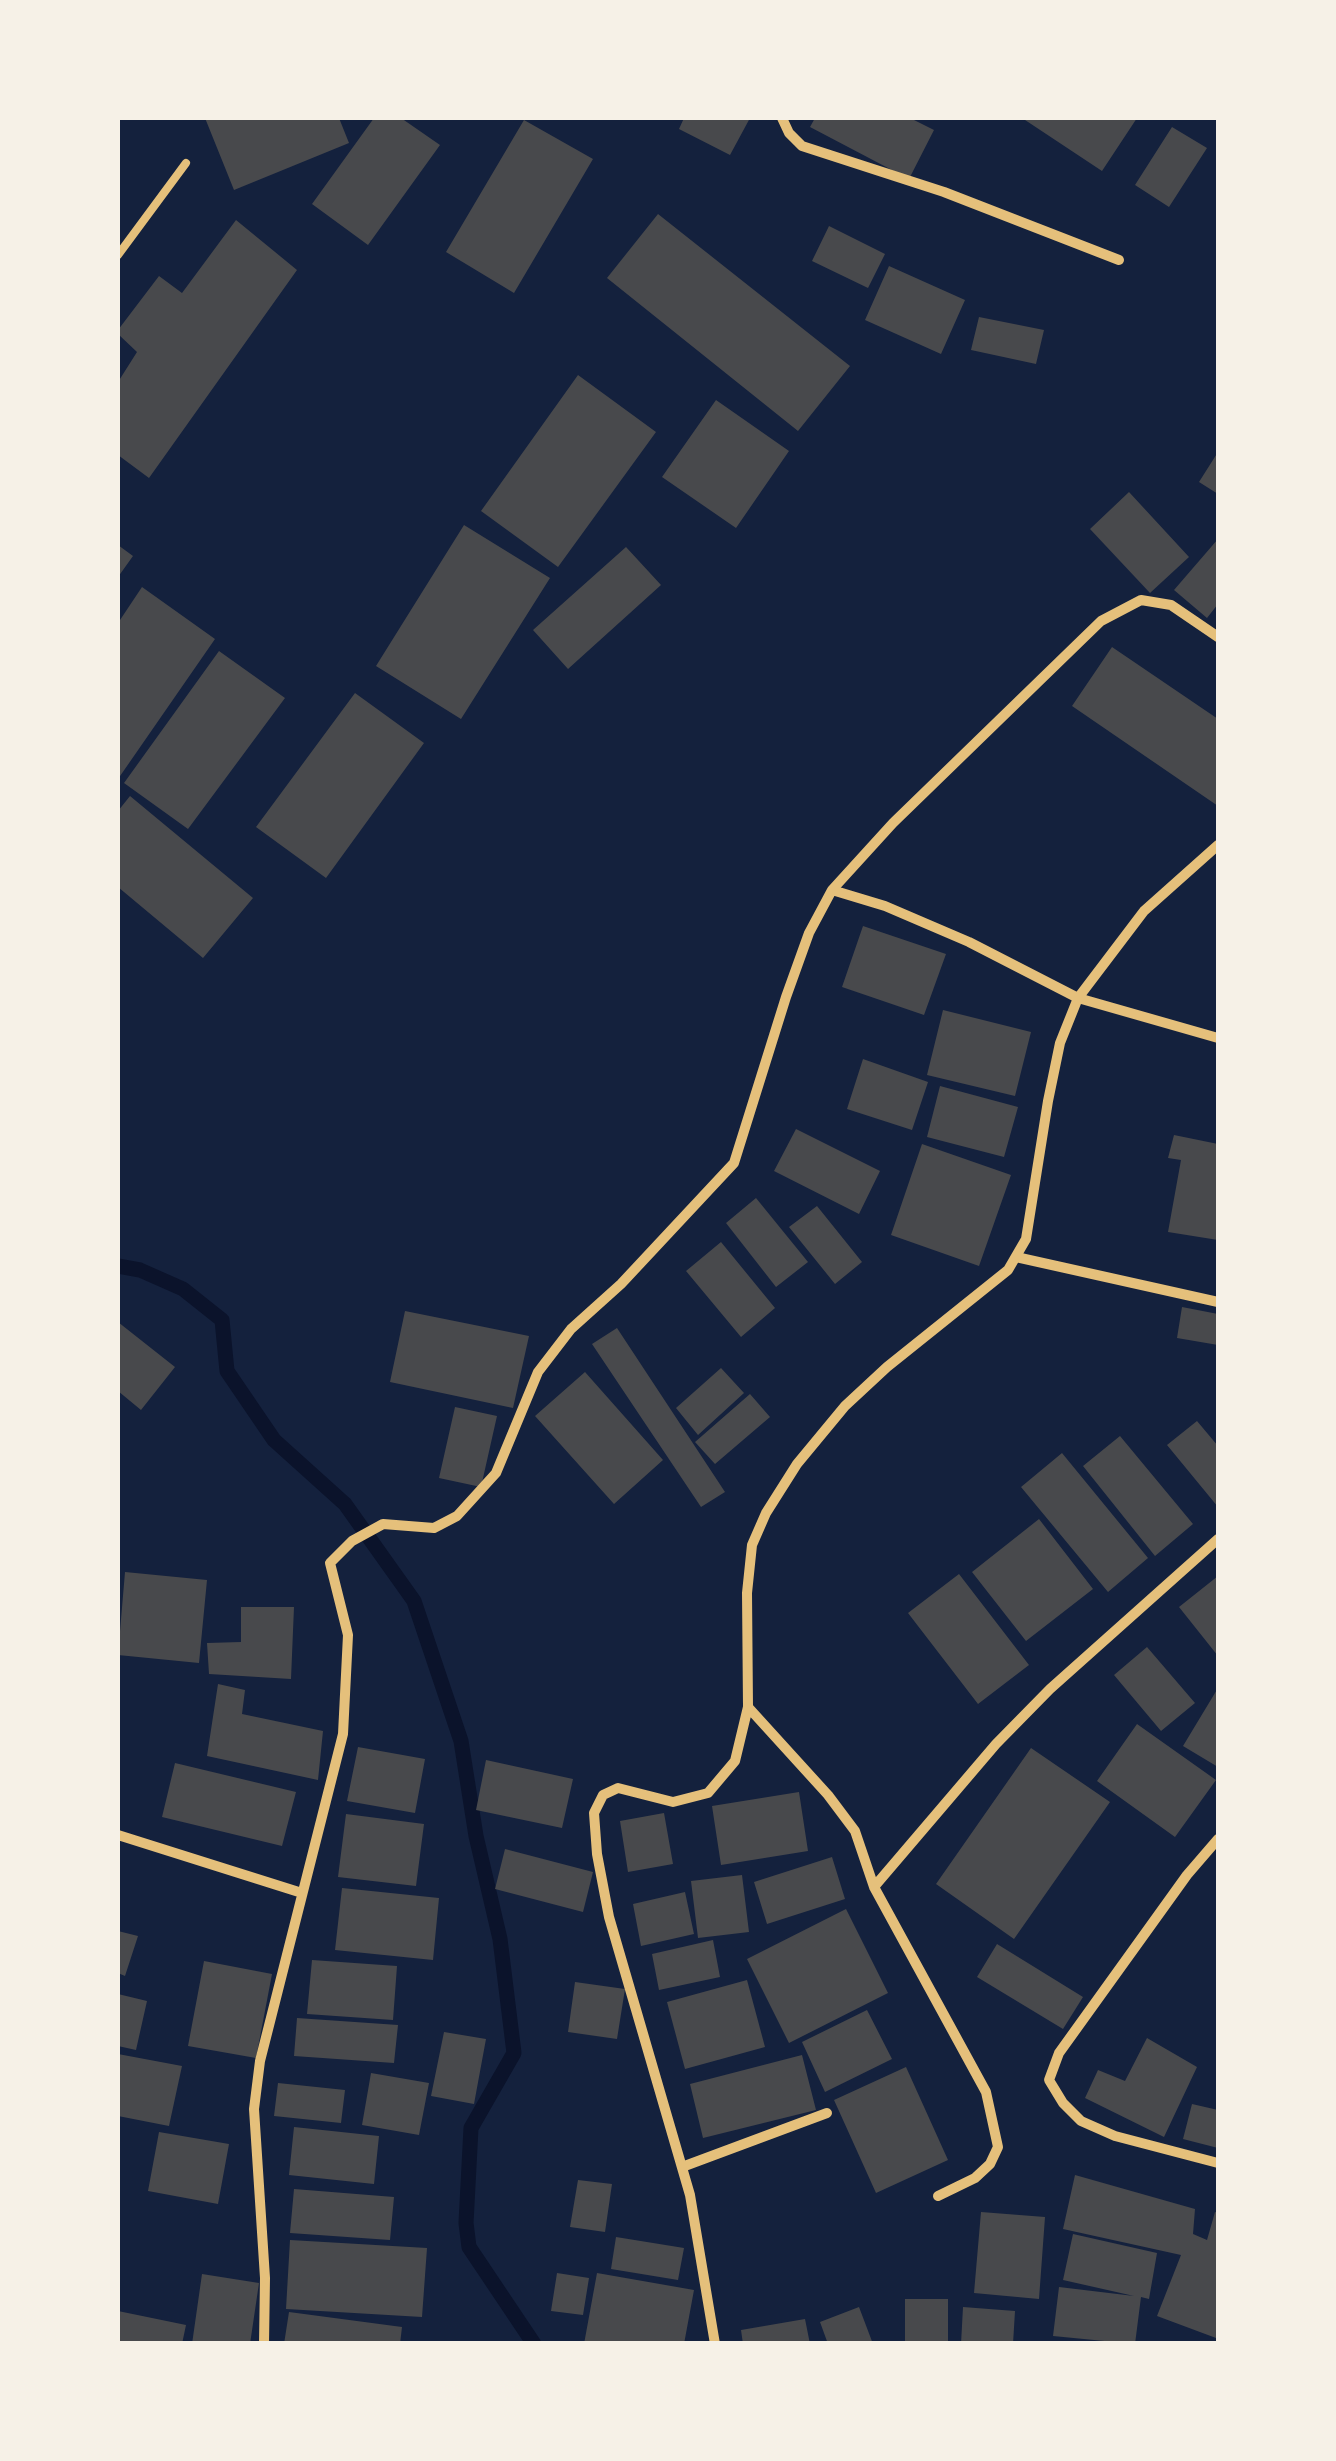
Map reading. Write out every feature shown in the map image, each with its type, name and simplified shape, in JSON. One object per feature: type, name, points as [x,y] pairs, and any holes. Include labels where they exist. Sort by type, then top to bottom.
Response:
[{"type":"street","points":[[782,118],[802,146],[944,192],[1119,260]]},
{"type":"street","points":[[264,2344],[265,2278],[254,2109],[260,2061],[343,1734],[348,1635],[330,1563],[352,1541],[383,1524],[434,1528],[457,1516],[496,1473],[538,1372],[571,1330],[621,1284],[734,1162],[803,948],[832,890],[893,823],[1101,621],[1141,600],[1171,605],[1218,636]]},
{"type":"street","points":[[716,2344],[682,2167],[609,1917],[594,1813],[603,1795],[618,1788],[673,1802],[708,1793],[735,1761],[748,1707],[746,1631],[750,1561],[752,1545],[766,1512],[797,1464],[845,1406],[1008,1270],[1026,1239],[1060,1043],[1078,998],[1144,911],[1218,845]]},
{"type":"street","points":[[832,890],[885,906],[969,942],[1078,998],[1218,1038]]},
{"type":"street","points":[[1016,1257],[1218,1302]]},
{"type":"street","points":[[874,1888],[996,1744],[1050,1689],[1218,1538]]},
{"type":"street","points":[[748,1707],[828,1795],[855,1831],[874,1888],[986,2092],[998,2147],[990,2164],[975,2178],[938,2196]]},
{"type":"street","points":[[118,1835],[302,1893]]},
{"type":"street","points":[[1218,1840],[1188,1875],[1059,2053],[1050,2080],[1063,2103],[1082,2122],[1115,2136],[1218,2163]]},
{"type":"street","points":[[682,2167],[827,2114]]},
{"type":"lane","points":[[118,255],[186,163]]},
{"type":"building","points":[[205,118],[339,118],[349,143],[234,190]]},
{"type":"building","points":[[374,118],[401,118],[440,145],[368,245],[312,204]]},
{"type":"building","points":[[684,118],[750,118],[730,155],[679,129]]},
{"type":"building","points":[[815,118],[910,118],[934,130],[909,179],[810,127]]},
{"type":"building","points":[[1022,118],[1137,118],[1102,171]]},
{"type":"building","points":[[524,120],[593,159],[514,293],[446,252]]},
{"type":"building","points":[[1172,127],[1207,148],[1169,207],[1135,185]]},
{"type":"building","points":[[658,214],[850,366],[798,431],[607,278]]},
{"type":"building","points":[[236,220],[297,270],[149,478],[118,455],[118,382],[137,352],[118,330],[159,276],[182,293]]},
{"type":"building","points":[[829,226],[885,254],[868,288],[812,261]]},
{"type":"building","points":[[889,266],[965,300],[941,354],[865,320]]},
{"type":"building","points":[[979,317],[1044,330],[1036,364],[971,350]]},
{"type":"building","points":[[578,375],[656,432],[558,567],[481,511]]},
{"type":"building","points":[[716,400],[789,451],[736,528],[662,477]]},
{"type":"building","points":[[1218,452],[1218,494],[1199,482]]},
{"type":"building","points":[[1129,492],[1189,557],[1150,593],[1090,529]]},
{"type":"building","points":[[464,525],[550,578],[461,719],[376,666]]},
{"type":"building","points":[[1218,539],[1218,604],[1207,618],[1174,590]]},
{"type":"building","points":[[118,545],[133,556],[118,577]]},
{"type":"building","points":[[626,547],[661,585],[568,669],[533,630]]},
{"type":"building","points":[[142,587],[215,639],[118,779],[118,623]]},
{"type":"building","points":[[1112,647],[1218,719],[1218,806],[1072,706]]},
{"type":"building","points":[[219,651],[285,698],[188,829],[124,783]]},
{"type":"building","points":[[355,693],[424,743],[326,878],[256,827]]},
{"type":"building","points":[[130,796],[253,898],[203,958],[118,887],[118,811]]},
{"type":"building","points":[[863,926],[946,954],[924,1015],[842,987]]},
{"type":"building","points":[[943,1010],[1031,1032],[1015,1096],[927,1075]]},
{"type":"building","points":[[863,1059],[928,1082],[912,1130],[847,1109]]},
{"type":"building","points":[[940,1086],[1018,1107],[1004,1157],[927,1137]]},
{"type":"building","points":[[796,1129],[880,1171],[859,1214],[774,1171]]},
{"type":"building","points":[[1174,1135],[1218,1144],[1218,1240],[1168,1232],[1181,1160],[1168,1158]]},
{"type":"building","points":[[922,1144],[1011,1175],[979,1266],[891,1235]]},
{"type":"building","points":[[756,1198],[808,1262],[776,1287],[726,1223]]},
{"type":"building","points":[[817,1206],[862,1262],[835,1284],[789,1227]]},
{"type":"building","points":[[721,1242],[775,1308],[741,1337],[686,1271]]},
{"type":"building","points":[[1182,1307],[1218,1314],[1218,1345],[1177,1338]]},
{"type":"building","points":[[405,1311],[529,1336],[513,1408],[390,1382]]},
{"type":"building","points":[[118,1322],[175,1367],[141,1410],[118,1391]]},
{"type":"building","points":[[617,1328],[725,1492],[701,1507],[592,1344]]},
{"type":"building","points":[[721,1368],[744,1393],[698,1435],[676,1408]]},
{"type":"building","points":[[585,1372],[663,1460],[614,1504],[535,1416]]},
{"type":"building","points":[[750,1394],[770,1417],[715,1464],[695,1442]]},
{"type":"building","points":[[455,1407],[497,1416],[481,1487],[439,1478]]},
{"type":"building","points":[[1197,1421],[1218,1446],[1218,1507],[1167,1445]]},
{"type":"building","points":[[1120,1436],[1193,1524],[1155,1556],[1083,1466]]},
{"type":"building","points":[[1062,1453],[1148,1558],[1108,1592],[1021,1487]]},
{"type":"building","points":[[1039,1519],[1093,1589],[1026,1641],[972,1572]]},
{"type":"building","points":[[125,1572],[207,1580],[199,1663],[118,1655]]},
{"type":"building","points":[[959,1574],[1029,1665],[978,1704],[908,1613]]},
{"type":"building","points":[[1218,1576],[1218,1656],[1179,1607]]},
{"type":"building","points":[[241,1607],[294,1607],[291,1679],[209,1674],[207,1643],[241,1642]]},
{"type":"building","points":[[1147,1647],[1195,1703],[1161,1731],[1114,1675]]},
{"type":"building","points":[[218,1684],[245,1690],[242,1714],[323,1731],[318,1780],[207,1756]]},
{"type":"building","points":[[1218,1688],[1218,1767],[1183,1746]]},
{"type":"building","points":[[1137,1724],[1216,1780],[1175,1837],[1097,1781]]},
{"type":"building","points":[[358,1747],[425,1759],[415,1813],[347,1801]]},
{"type":"building","points":[[1031,1748],[1110,1802],[1014,1939],[936,1884]]},
{"type":"building","points":[[486,1760],[573,1779],[562,1828],[476,1810]]},
{"type":"building","points":[[175,1763],[296,1792],[282,1846],[162,1817]]},
{"type":"building","points":[[799,1792],[808,1851],[721,1865],[712,1806]]},
{"type":"building","points":[[664,1813],[673,1864],[628,1872],[620,1821]]},
{"type":"building","points":[[346,1814],[424,1824],[416,1886],[338,1877]]},
{"type":"building","points":[[505,1849],[593,1872],[583,1912],[495,1889]]},
{"type":"building","points":[[832,1857],[845,1899],[767,1924],[754,1882]]},
{"type":"building","points":[[742,1875],[749,1932],[698,1938],[691,1881]]},
{"type":"building","points":[[342,1888],[439,1898],[433,1960],[335,1950]]},
{"type":"building","points":[[685,1892],[694,1934],[641,1946],[633,1904]]},
{"type":"building","points":[[846,1909],[888,1993],[789,2043],[747,1959]]},
{"type":"building","points":[[118,1931],[138,1936],[125,1976],[118,1973]]},
{"type":"building","points":[[713,1940],[720,1977],[659,1990],[652,1954]]},
{"type":"building","points":[[997,1944],[1083,1997],[1063,2029],[977,1977]]},
{"type":"building","points":[[312,1960],[397,1966],[393,2020],[307,2014]]},
{"type":"building","points":[[204,1961],[272,1974],[256,2058],[188,2046]]},
{"type":"building","points":[[747,1980],[765,2047],[685,2069],[667,2002]]},
{"type":"building","points":[[575,1982],[625,1989],[617,2039],[568,2032]]},
{"type":"building","points":[[118,1994],[147,2001],[136,2050],[118,2046]]},
{"type":"building","points":[[867,2010],[892,2059],[825,2092],[802,2042]]},
{"type":"building","points":[[297,2018],[398,2025],[394,2063],[294,2056]]},
{"type":"building","points":[[444,2032],[486,2039],[474,2104],[431,2096]]},
{"type":"building","points":[[1147,2038],[1197,2067],[1164,2137],[1085,2098],[1098,2070],[1125,2081]]},
{"type":"building","points":[[118,2054],[182,2066],[169,2126],[118,2116]]},
{"type":"building","points":[[802,2055],[816,2110],[703,2138],[690,2084]]},
{"type":"building","points":[[906,2067],[948,2160],[876,2193],[834,2100]]},
{"type":"building","points":[[371,2073],[429,2083],[419,2135],[362,2125]]},
{"type":"building","points":[[278,2083],[345,2090],[341,2123],[274,2116]]},
{"type":"building","points":[[1192,2104],[1218,2110],[1218,2148],[1183,2139]]},
{"type":"building","points":[[294,2127],[379,2136],[374,2184],[289,2175]]},
{"type":"building","points":[[159,2132],[229,2144],[218,2204],[148,2191]]},
{"type":"building","points":[[1075,2175],[1195,2209],[1193,2234],[1207,2240],[1215,2212],[1218,2213],[1216,2338],[1157,2316],[1181,2255],[1063,2229]]},
{"type":"building","points":[[578,2180],[612,2184],[605,2232],[570,2227]]},
{"type":"building","points":[[294,2189],[394,2197],[390,2240],[290,2233]]},
{"type":"building","points":[[981,2212],[1045,2217],[1039,2299],[974,2293]]},
{"type":"building","points":[[1073,2234],[1157,2253],[1149,2299],[1141,2297],[1135,2344],[1053,2336],[1059,2287],[1134,2296],[1063,2280]]},
{"type":"building","points":[[616,2237],[684,2248],[678,2280],[611,2269]]},
{"type":"building","points":[[290,2240],[427,2248],[422,2317],[286,2309]]},
{"type":"building","points":[[557,2273],[589,2278],[583,2315],[551,2311]]},
{"type":"building","points":[[597,2273],[694,2290],[684,2344],[584,2344]]},
{"type":"building","points":[[202,2274],[259,2283],[250,2344],[192,2344]]},
{"type":"building","points":[[905,2299],[948,2299],[948,2344],[905,2344]]},
{"type":"building","points":[[859,2307],[873,2344],[828,2344],[820,2322]]},
{"type":"building","points":[[963,2307],[1015,2311],[1013,2344],[961,2344]]},
{"type":"building","points":[[118,2311],[186,2325],[182,2344],[118,2344]]},
{"type":"building","points":[[289,2312],[402,2327],[400,2344],[284,2344]]},
{"type":"building","points":[[805,2319],[810,2344],[743,2344],[741,2330]]},
{"type":"waterway","points":[[118,1266],[140,1270],[183,1289],[222,1320],[227,1371],[274,1440],[345,1504],[414,1601],[461,1741],[476,1836],[500,1939],[514,2053],[471,2128],[466,2223],[469,2247],[534,2344]]}]
